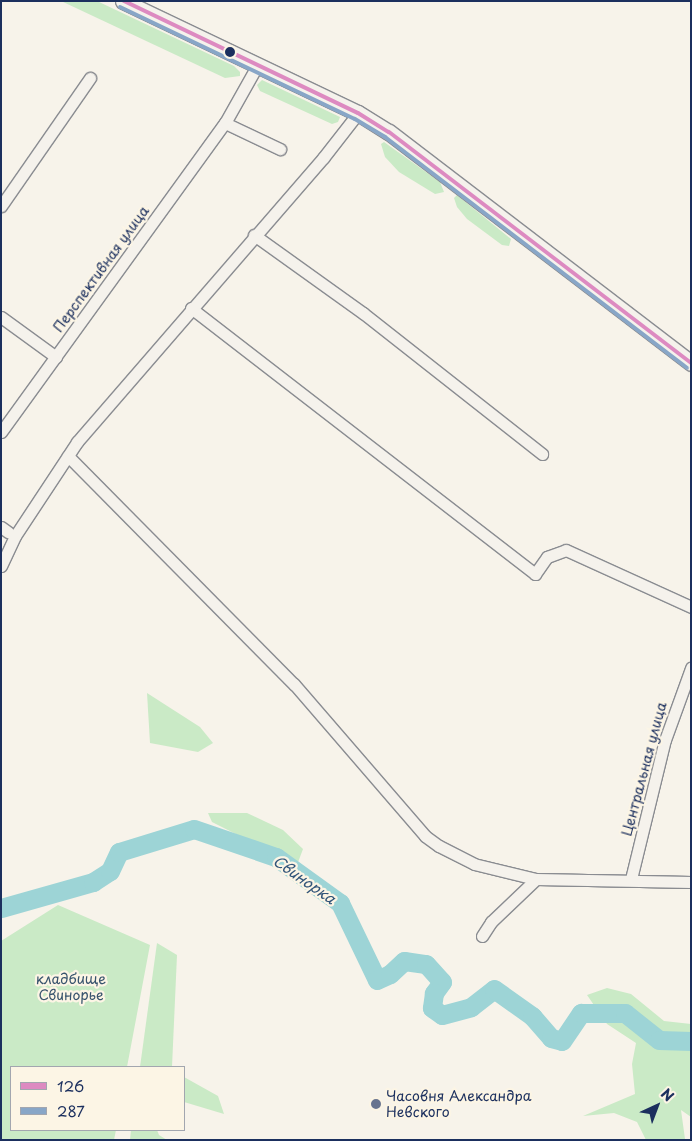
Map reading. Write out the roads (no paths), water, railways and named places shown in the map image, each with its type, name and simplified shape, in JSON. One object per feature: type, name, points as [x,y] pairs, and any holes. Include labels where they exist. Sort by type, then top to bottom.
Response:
[{"type":"main road","points":[[123,1],[358,113],[419,153],[691,363]]},
{"type":"street","name":"Перспективная улица","points":[[1,432],[225,123],[257,66]]},
{"type":"street","points":[[1,206],[90,78]]},
{"type":"street","points":[[1,566],[15,536],[68,456],[191,308],[358,113]]},
{"type":"street","points":[[225,123],[280,149]]},
{"type":"street","points":[[254,236],[363,313],[542,454]]},
{"type":"street","points":[[191,308],[535,574],[547,557],[566,550],[691,607]]},
{"type":"street","points":[[1,318],[56,357]]},
{"type":"street","points":[[68,456],[294,684],[425,836],[450,853],[474,864],[536,879],[631,879],[691,882]]},
{"type":"street","name":"Центральная улица","points":[[631,879],[665,740],[691,668]]},
{"type":"street","points":[[482,936],[490,922],[536,879]]},
{"type":"waterway","name":"Свинорка","points":[[1,908],[93,882],[110,871],[119,852],[194,829],[276,857],[340,903],[377,980],[390,974],[404,961],[426,964],[442,982],[434,993],[432,1008],[442,1015],[471,1007],[494,989],[532,1016],[551,1038],[562,1041],[581,1013],[625,1013],[659,1040],[691,1041]]},
{"type":"place","name":"Часовня Александра Невского","points":[[376,1104]]},
{"type":"park label","name":"кладбище Свинорье","points":[[71,988]]}]
